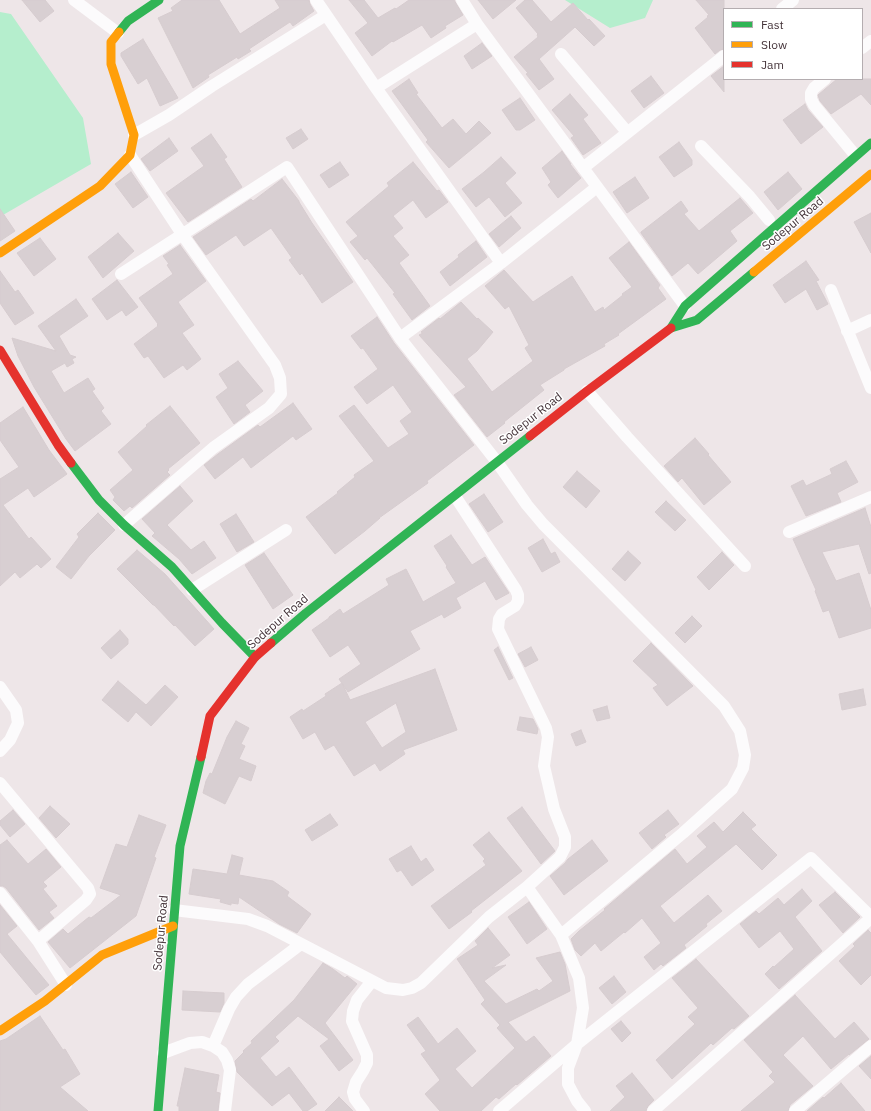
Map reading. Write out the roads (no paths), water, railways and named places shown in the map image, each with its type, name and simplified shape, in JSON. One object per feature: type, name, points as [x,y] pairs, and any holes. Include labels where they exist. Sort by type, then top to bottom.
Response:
[{"type":"main road","points":[[0,253],[100,186],[130,155],[134,134],[111,64],[111,42],[128,20],[159,0]]},
{"type":"main road","name":"Sodepur Road","points":[[671,328],[685,306],[871,143]]},
{"type":"main road","name":"Sodepur Road","points":[[158,1111],[180,846],[210,716],[255,657],[306,613],[587,391],[671,328],[697,320],[871,174]]},
{"type":"main road","points":[[685,306],[697,320]]},
{"type":"main road","points":[[0,350],[58,445],[99,500],[124,525],[172,568],[222,624],[255,657]]},
{"type":"main road","points":[[0,1031],[45,1001],[102,956],[173,926]]},
{"type":"street","points":[[74,0],[118,33]]},
{"type":"street","points":[[316,0],[376,88],[501,263]]},
{"type":"street","points":[[462,0],[476,24],[685,306]]},
{"type":"street","points":[[783,8],[793,0]]},
{"type":"street","points":[[134,134],[169,115],[326,14]]},
{"type":"street","points":[[376,88],[476,24]]},
{"type":"street","points":[[863,47],[871,41]]},
{"type":"street","points":[[561,54],[627,132]]},
{"type":"street","points":[[583,168],[723,57]]},
{"type":"street","points":[[824,80],[814,88],[811,93],[811,99],[814,106],[856,155]]},
{"type":"street","points":[[701,146],[750,197],[769,220]]},
{"type":"street","points":[[124,525],[213,448],[269,408],[281,394],[280,378],[275,365],[182,234],[130,155]]},
{"type":"street","points":[[121,274],[287,167],[400,338],[497,462],[527,505],[543,524],[724,706],[740,731],[745,755],[743,768],[732,789],[684,833],[561,936]]},
{"type":"street","points":[[400,338],[501,263],[597,187]]},
{"type":"street","points":[[831,290],[871,388]]},
{"type":"street","points":[[847,331],[871,320]]},
{"type":"street","points":[[587,391],[744,566]]},
{"type":"street","points":[[174,910],[248,919],[267,926],[386,988],[403,990],[412,988],[421,983],[489,918],[527,887],[560,857],[565,847],[565,837],[554,809],[544,766],[548,737],[546,728],[498,629],[499,619],[502,614],[515,606],[518,601],[518,595],[455,496]]},
{"type":"street","points":[[789,532],[871,497]]},
{"type":"street","points":[[192,590],[286,530]]},
{"type":"street","points":[[0,687],[16,710],[18,723],[10,740],[0,751]]},
{"type":"street","points":[[0,783],[88,888],[90,894],[86,900],[38,941]]},
{"type":"street","points":[[499,1111],[577,1044],[811,858],[871,917],[653,1111]]},
{"type":"street","points":[[527,887],[561,936],[579,978],[583,1008],[577,1044],[568,1068],[568,1084],[576,1101],[585,1111]]},
{"type":"street","points":[[0,893],[38,941],[66,985]]},
{"type":"street","points":[[213,1046],[236,997],[248,984],[301,944]]},
{"type":"street","points":[[361,1110],[354,1099],[353,1092],[356,1082],[367,1063],[367,1055],[352,1021],[352,1011],[372,981]]},
{"type":"street","points":[[163,1053],[190,1043],[202,1042],[213,1046],[222,1052],[227,1060],[230,1070],[225,1111]]},
{"type":"street","points":[[794,1111],[871,1046]]}]
